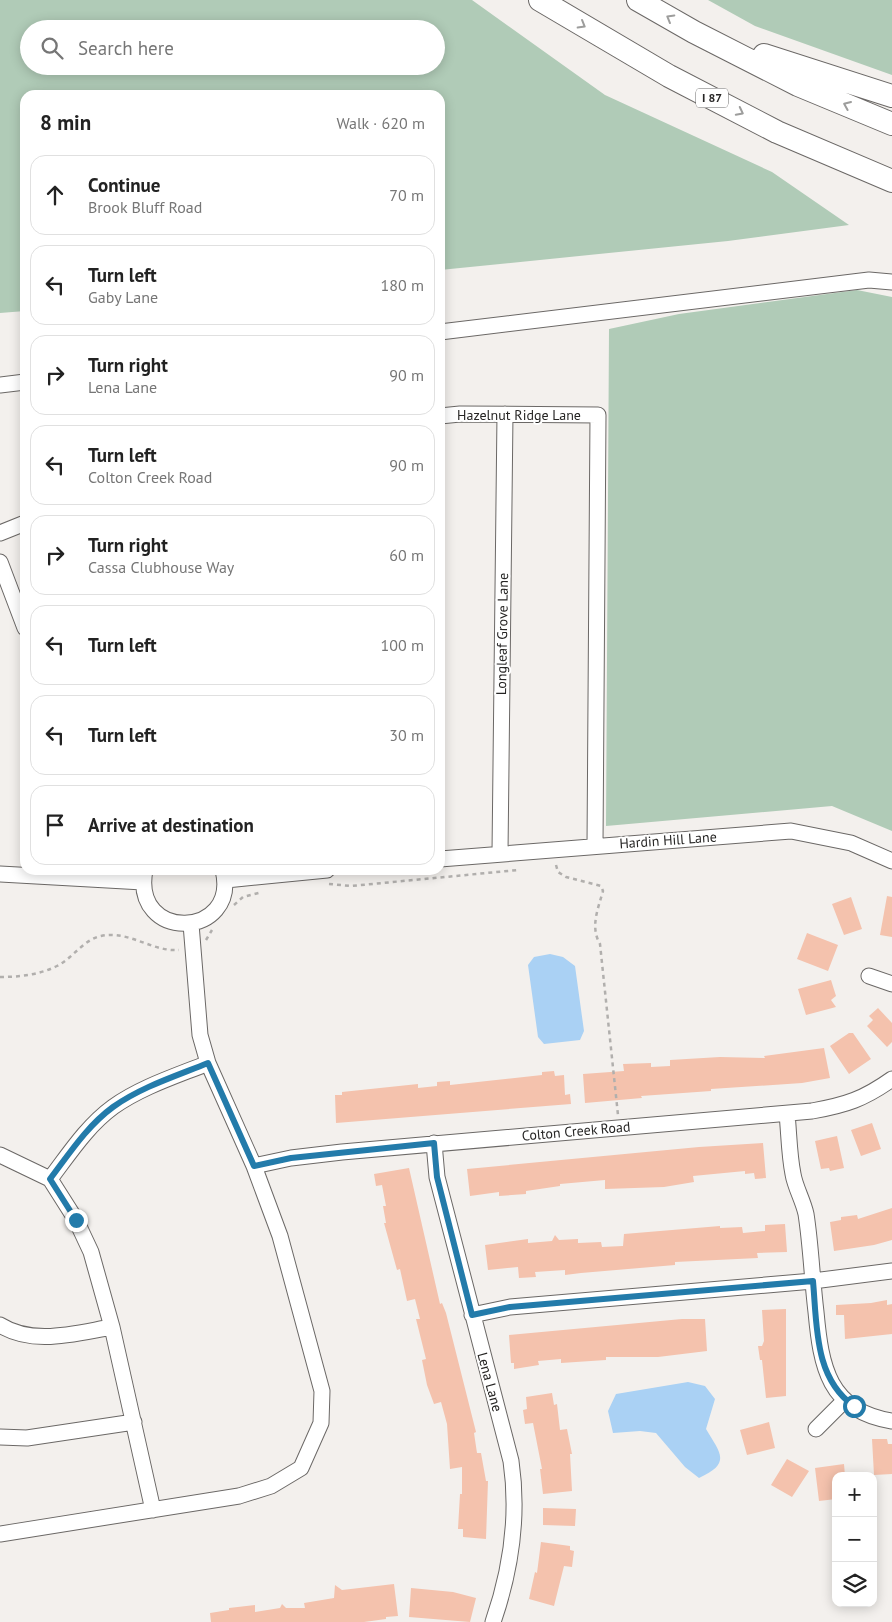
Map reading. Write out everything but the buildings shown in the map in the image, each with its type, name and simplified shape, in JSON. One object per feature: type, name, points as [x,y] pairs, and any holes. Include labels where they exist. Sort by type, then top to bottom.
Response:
[{"type":"highway","name":"I 87","points":[[540,0],[670,76],[760,123],[892,181]]},
{"type":"highway","points":[[638,0],[694,32],[798,85],[892,124]]},
{"type":"highway","points":[[694,32],[892,96]]},
{"type":"street","points":[[445,331],[869,280],[892,282]]},
{"type":"street","points":[[0,385],[20,383]]},
{"type":"street","name":"Hazelnut Ridge Lane","points":[[445,416],[505,414],[598,415],[595,845]]},
{"type":"street","name":"Longleaf Grove Lane","points":[[500,853],[505,414]]},
{"type":"street","points":[[0,533],[20,525]]},
{"type":"street","points":[[0,562],[20,615]]},
{"type":"street","name":"Hardin Hill Lane","points":[[445,858],[595,845],[791,831],[851,843],[892,861]]},
{"type":"street","points":[[0,874],[20,874]]},
{"type":"street","points":[[72,875],[144,876],[149,905],[157,914],[173,922],[191,924],[203,920],[221,904],[225,892],[225,875]]},
{"type":"street","points":[[0,1534],[239,1496],[271,1486],[301,1468],[321,1423],[322,1391],[280,1236],[254,1166],[208,1063],[200,1035],[191,924]]},
{"type":"street","points":[[869,976],[892,984]]},
{"type":"street","points":[[50,1179],[83,1135],[114,1107],[150,1086],[208,1063]]},
{"type":"street","name":"Colton Creek Road","points":[[254,1166],[291,1158],[434,1143],[786,1114],[841,1106],[868,1096],[892,1079]]},
{"type":"street","points":[[786,1114],[793,1175],[806,1212],[823,1365],[836,1390],[845,1400],[858,1409],[881,1419],[892,1421]]},
{"type":"street","name":"Lena Lane","points":[[434,1143],[437,1177],[511,1461],[515,1486],[512,1546],[501,1600],[493,1622]]},
{"type":"street","points":[[0,1155],[9,1157],[50,1179],[76,1220],[91,1252],[112,1328],[153,1510]]},
{"type":"street","points":[[472,1315],[510,1307],[813,1281],[892,1271]]},
{"type":"street","points":[[0,1325],[12,1332],[43,1337],[112,1328]]},
{"type":"street","points":[[816,1429],[845,1400]]},
{"type":"street","points":[[0,1437],[27,1438],[134,1422]]},
{"type":"path","points":[[556,865],[558,872],[566,877],[601,886],[603,891],[594,924],[595,936],[600,944],[618,1116]]},
{"type":"path","points":[[324,875],[350,886],[518,870]]},
{"type":"path","points":[[230,910],[243,897],[266,891]]},
{"type":"path","points":[[204,948],[209,934],[218,924]]},
{"type":"path","points":[[0,977],[31,974],[57,966],[86,943],[100,936],[117,934],[166,951],[182,950]]},
{"type":"green space","points":[[0,0],[472,0],[605,95],[772,172],[849,225],[728,241],[445,269],[445,90],[20,90],[20,311],[0,313]]},
{"type":"green space","points":[[708,0],[892,0],[892,75],[755,26]]},
{"type":"green space","points":[[857,290],[892,297],[892,831],[832,806],[606,826],[609,329],[679,314]]},
{"type":"water","points":[[550,954],[563,957],[575,966],[584,1031],[580,1040],[544,1044],[538,1037],[528,965],[534,957]]},
{"type":"water","points":[[688,1382],[705,1386],[715,1399],[706,1429],[719,1451],[719,1462],[709,1473],[699,1478],[685,1467],[656,1433],[640,1431],[613,1433],[608,1411],[616,1394]]},
{"type":"route","points":[[76,1220],[50,1179],[83,1135],[114,1107],[150,1086],[208,1063],[254,1166],[291,1158],[434,1143],[437,1177],[472,1315],[510,1307],[813,1281],[823,1365],[836,1390],[854,1406]]}]
